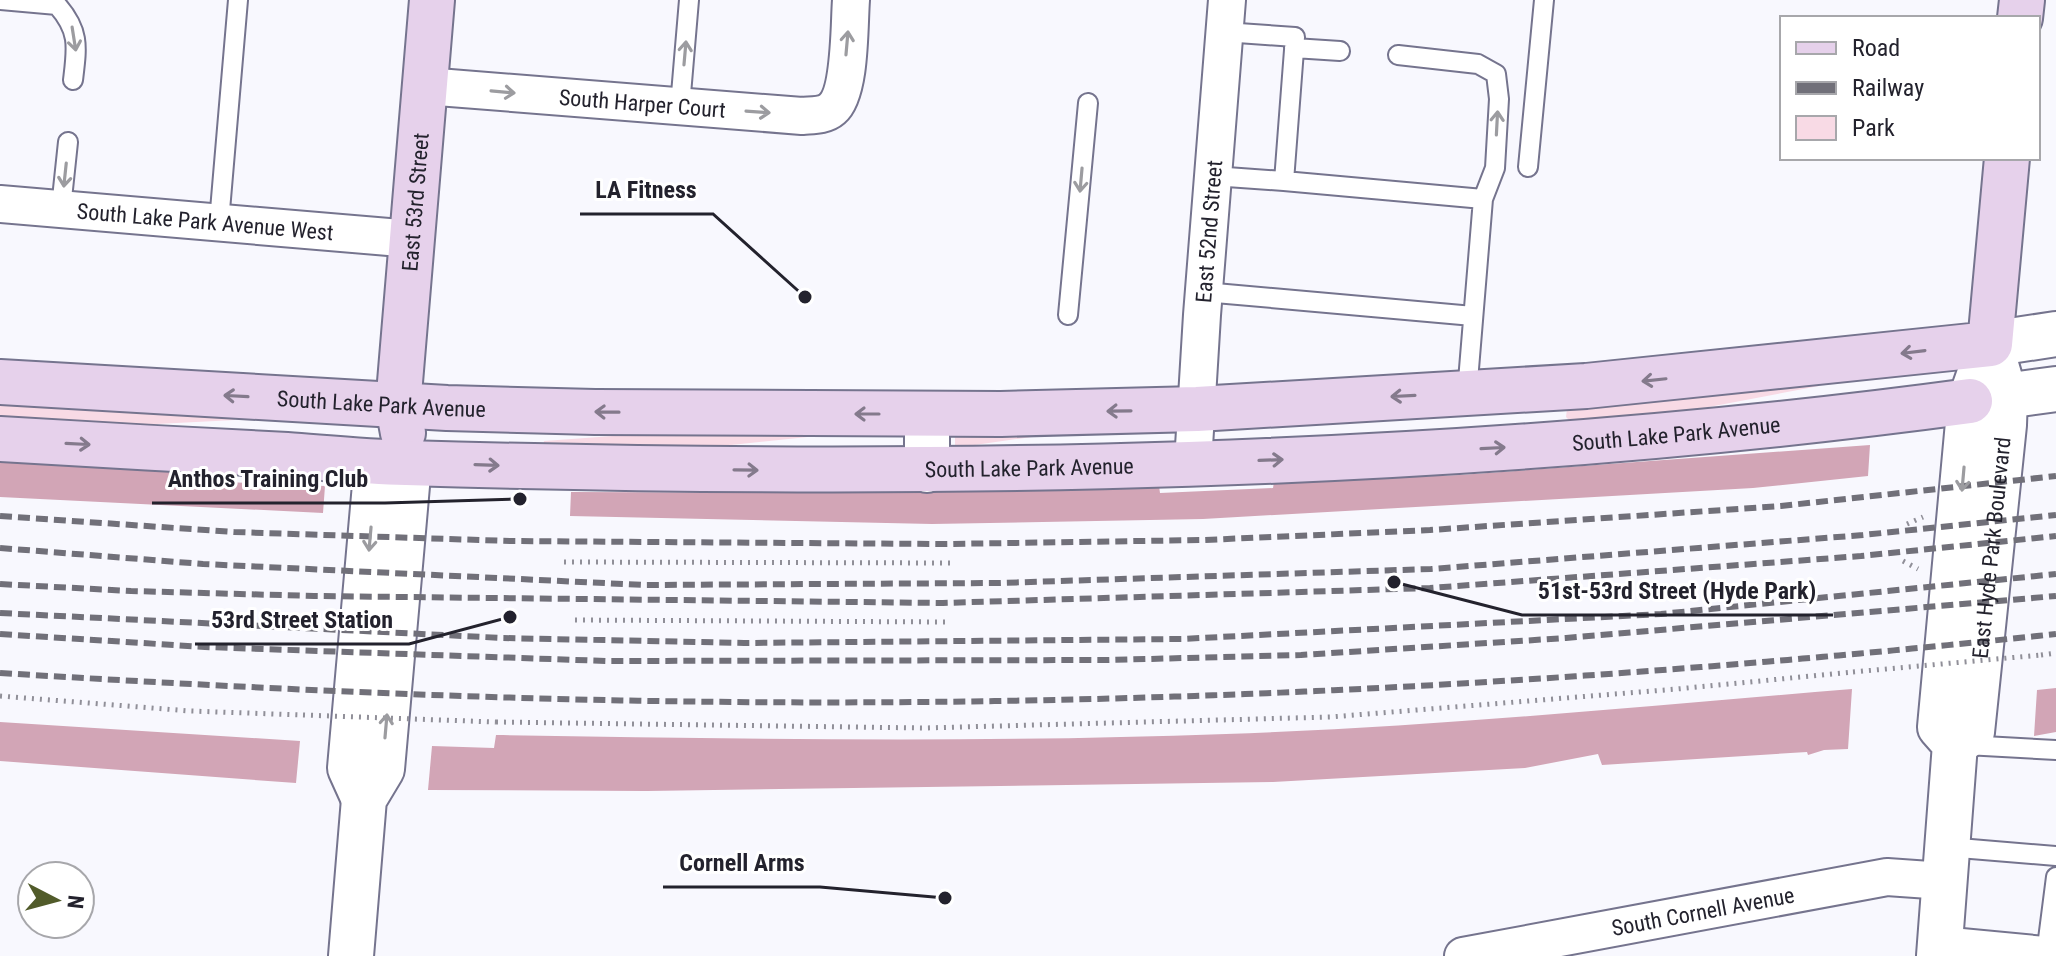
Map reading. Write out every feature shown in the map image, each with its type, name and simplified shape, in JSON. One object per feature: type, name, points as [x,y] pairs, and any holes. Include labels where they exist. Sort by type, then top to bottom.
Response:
[{"type":"main road","name":"East 53rd Street","points":[[393,462],[432,0]]},
{"type":"main road","name":"East Hyde Park Boulevard","points":[[1990,344],[2007,160]]},
{"type":"main road","name":"South Lake Park Avenue","points":[[0,382],[398,406],[595,412],[927,415],[1197,409],[1467,393],[1616,383],[1990,344]]},
{"type":"main road","name":"South Lake Park Avenue","points":[[0,439],[393,462],[708,470],[927,470],[1359,456],[1663,436],[1988,398]]},
{"type":"street","name":"South Harper Court","points":[[425,86],[802,116],[830,112],[843,87],[851,0]]},
{"type":"street","name":"East 52nd Street","points":[[1193,463],[1226,16]]},
{"type":"street","name":"South Lake Park Avenue West","points":[[0,204],[412,239]]},
{"type":"street","name":"South Lake Park Avenue","points":[[1990,344],[2056,334]]},
{"type":"street","name":"East Hyde Park Boulevard","points":[[1939,950],[1955,744],[1940,727],[1988,398],[1990,344]]},
{"type":"street","name":"South Lake Park Avenue","points":[[1988,398],[2056,389]]},
{"type":"street","points":[[927,415],[927,470]]},
{"type":"street","name":"East 53rd Street","points":[[351,956],[364,799],[350,768],[393,462]]},
{"type":"street","name":"South Cornell Avenue","points":[[1463,956],[1945,864]]},
{"type":"street","points":[[1939,950],[2056,956]]},
{"type":"lane","points":[[0,0],[57,5],[70,20],[76,36],[73,80]]},
{"type":"lane","points":[[219,222],[238,0]]},
{"type":"lane","points":[[680,106],[689,0]]},
{"type":"lane","points":[[1528,167],[1544,0]]},
{"type":"lane","points":[[1226,16],[1295,37],[1284,181]]},
{"type":"lane","points":[[1294,48],[1340,51]]},
{"type":"lane","points":[[1398,55],[1478,64],[1496,74],[1499,99],[1495,168],[1483,199],[1467,393]]},
{"type":"lane","points":[[1068,315],[1088,103]]},
{"type":"lane","points":[[61,208],[68,142]]},
{"type":"lane","points":[[1213,176],[1483,199]]},
{"type":"lane","points":[[1204,292],[1473,316]]},
{"type":"lane","points":[[1955,744],[2056,750]]},
{"type":"lane","points":[[1945,864],[2056,856]]},
{"type":"lane","points":[[2046,955],[2056,877]]},
{"type":"path","points":[[1907,524],[1924,516]]},
{"type":"path","points":[[1903,561],[1919,569]]},
{"type":"path","points":[[564,562],[951,563]]},
{"type":"path","points":[[575,620],[946,622]]},
{"type":"path","points":[[0,696],[190,711],[496,722],[924,728],[1314,717],[1677,689],[2056,653]]},
{"type":"green space","points":[[1818,380],[1819,386],[1656,417],[1571,422],[1566,417],[1567,409],[1572,405]]},
{"type":"green space","points":[[0,400],[235,415],[235,420],[79,428],[0,421]]},
{"type":"green space","points":[[709,429],[818,429],[817,436],[703,448],[543,447],[544,441]]},
{"type":"green space","points":[[1066,432],[961,447],[955,445],[955,433]]},
{"type":"shaded area","points":[[1870,445],[1868,476],[1753,488],[1203,519],[932,524],[570,516],[571,492],[872,493],[1159,486],[1160,493],[1273,488],[1274,482],[1460,475]]},
{"type":"shaded area","points":[[0,455],[226,468],[225,482],[325,486],[323,513],[0,497]]},
{"type":"shaded area","points":[[2056,688],[2056,732],[2034,736],[2037,690]]},
{"type":"shaded area","points":[[1852,689],[1848,749],[1824,750],[1808,755],[1807,752],[1602,765],[1598,754],[1525,768],[1273,782],[647,791],[428,790],[432,746],[494,748],[496,735],[952,739],[1226,734],[1461,721]]},
{"type":"shaded area","points":[[0,722],[300,741],[296,783],[0,761]]},
{"type":"railway","points":[[0,516],[234,532],[510,541],[947,544],[1204,540],[1430,530],[1781,506],[2056,476]]},
{"type":"railway","points":[[0,548],[203,564],[645,585],[999,583],[1431,569],[1863,535],[2056,515]]},
{"type":"railway","points":[[0,584],[314,596],[943,603],[1430,588],[1861,556],[2056,536]]},
{"type":"railway","points":[[0,613],[503,638],[744,643],[1182,639],[1661,614],[2056,574]]},
{"type":"railway","points":[[0,634],[205,647],[607,661],[1108,660],[1301,655],[1566,638],[2056,596]]},
{"type":"railway","points":[[0,673],[550,699],[734,702],[1065,700],[1230,695],[1561,677],[1891,651],[2056,634]]},
{"type":"place","name":"LA Fitness","points":[[805,297]]},
{"type":"place","name":"Anthos Training Club","points":[[520,499]]},
{"type":"place","name":"51st-53rd Street (Hyde Park)","points":[[1394,582]]},
{"type":"place","name":"53rd Street Station","points":[[510,617]]},
{"type":"place","name":"Cornell Arms","points":[[945,898]]}]
